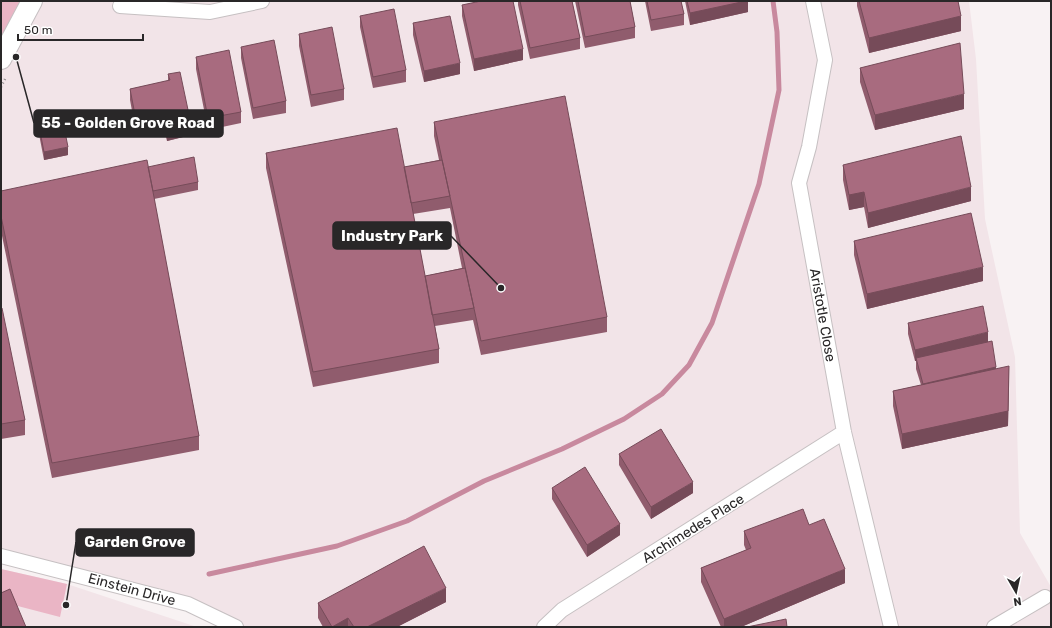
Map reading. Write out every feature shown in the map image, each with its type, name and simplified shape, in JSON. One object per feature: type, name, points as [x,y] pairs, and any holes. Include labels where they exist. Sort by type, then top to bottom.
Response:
[{"type":"main road","points":[[1,59],[32,1]]},
{"type":"street","points":[[120,6],[210,12],[262,1]]},
{"type":"street","name":"Aristotle Close","points":[[813,1],[825,60],[808,147],[799,183],[844,432],[891,627]]},
{"type":"street","name":"Archimedes Place","points":[[544,627],[562,610],[844,432]]},
{"type":"street","name":"Einstein Drive","points":[[1,556],[188,604],[236,627]]},
{"type":"street","points":[[994,627],[1045,597]]},
{"type":"shaded area","points":[[1,1],[32,1],[1,59]]},
{"type":"shaded area","points":[[32,1],[969,1],[976,59],[985,219],[1015,357],[1020,533],[1051,587],[1051,627],[221,627],[223,621],[1,557],[1,59]]},
{"type":"shaded area","points":[[1,569],[67,584],[197,627],[1,627]]},
{"type":"shaded area","points":[[1,569],[67,584],[60,617],[10,604],[1,608]]},
{"type":"building","points":[[481,1],[513,1],[523,49],[474,59],[462,5]]},
{"type":"building","points":[[520,1],[572,1],[580,38],[530,48]]},
{"type":"building","points":[[578,1],[630,1],[635,27],[585,37]]},
{"type":"building","points":[[647,1],[681,1],[684,14],[651,20]]},
{"type":"building","points":[[687,1],[746,1],[690,13]]},
{"type":"building","points":[[859,1],[958,1],[961,16],[869,38]]},
{"type":"building","points":[[394,9],[406,70],[373,77],[360,16]]},
{"type":"building","points":[[450,16],[460,63],[424,71],[413,23]]},
{"type":"building","points":[[332,27],[344,89],[311,95],[299,34]]},
{"type":"building","points":[[274,40],[286,101],[253,108],[241,47]]},
{"type":"building","points":[[960,43],[964,94],[875,115],[860,68]]},
{"type":"building","points":[[229,50],[241,112],[208,118],[196,57]]},
{"type":"building","points":[[180,72],[191,124],[167,129],[163,115],[136,120],[130,89],[170,80],[168,74]]},
{"type":"building","points":[[565,96],[607,317],[481,341],[434,122]]},
{"type":"building","points":[[61,112],[68,147],[44,152],[37,116]]},
{"type":"building","points":[[397,128],[439,349],[313,372],[266,153]]},
{"type":"building","points":[[961,136],[971,187],[868,213],[864,192],[849,195],[843,165]]},
{"type":"building","points":[[194,157],[198,182],[153,191],[148,167]]},
{"type":"building","points":[[147,160],[199,436],[52,463],[1,216],[1,191]]},
{"type":"building","points":[[442,160],[450,196],[411,203],[404,167]]},
{"type":"building","points":[[971,213],[983,267],[867,294],[854,241]]},
{"type":"building","points":[[465,268],[474,308],[432,315],[425,276]]},
{"type":"building","points":[[983,306],[988,332],[915,350],[908,323]]},
{"type":"building","points":[[1,308],[25,420],[1,424]]},
{"type":"building","points":[[992,341],[996,367],[923,384],[916,358]]},
{"type":"building","points":[[1009,366],[1008,411],[902,434],[893,391]]},
{"type":"building","points":[[661,429],[693,482],[651,507],[619,454]]},
{"type":"building","points":[[585,467],[620,524],[587,545],[552,488]]},
{"type":"building","points":[[803,509],[809,525],[824,519],[845,569],[724,619],[701,568],[751,548],[744,531]]},
{"type":"building","points":[[424,546],[446,588],[367,627],[354,627],[348,618],[332,627],[318,603]]},
{"type":"building","points":[[10,589],[26,627],[1,627],[1,593]]},
{"type":"building","points":[[786,619],[787,627],[747,627]]},
{"type":"waterway","points":[[209,574],[337,546],[407,521],[484,481],[562,449],[624,419],[662,394],[689,365],[712,323],[759,184],[779,90],[777,32],[773,1]]},
{"type":"place","name":"55 - Golden Grove Road","points":[[16,57]]},
{"type":"place","name":"Industry Park","points":[[501,288]]},
{"type":"place","name":"Garden Grove","points":[[66,605]]}]
